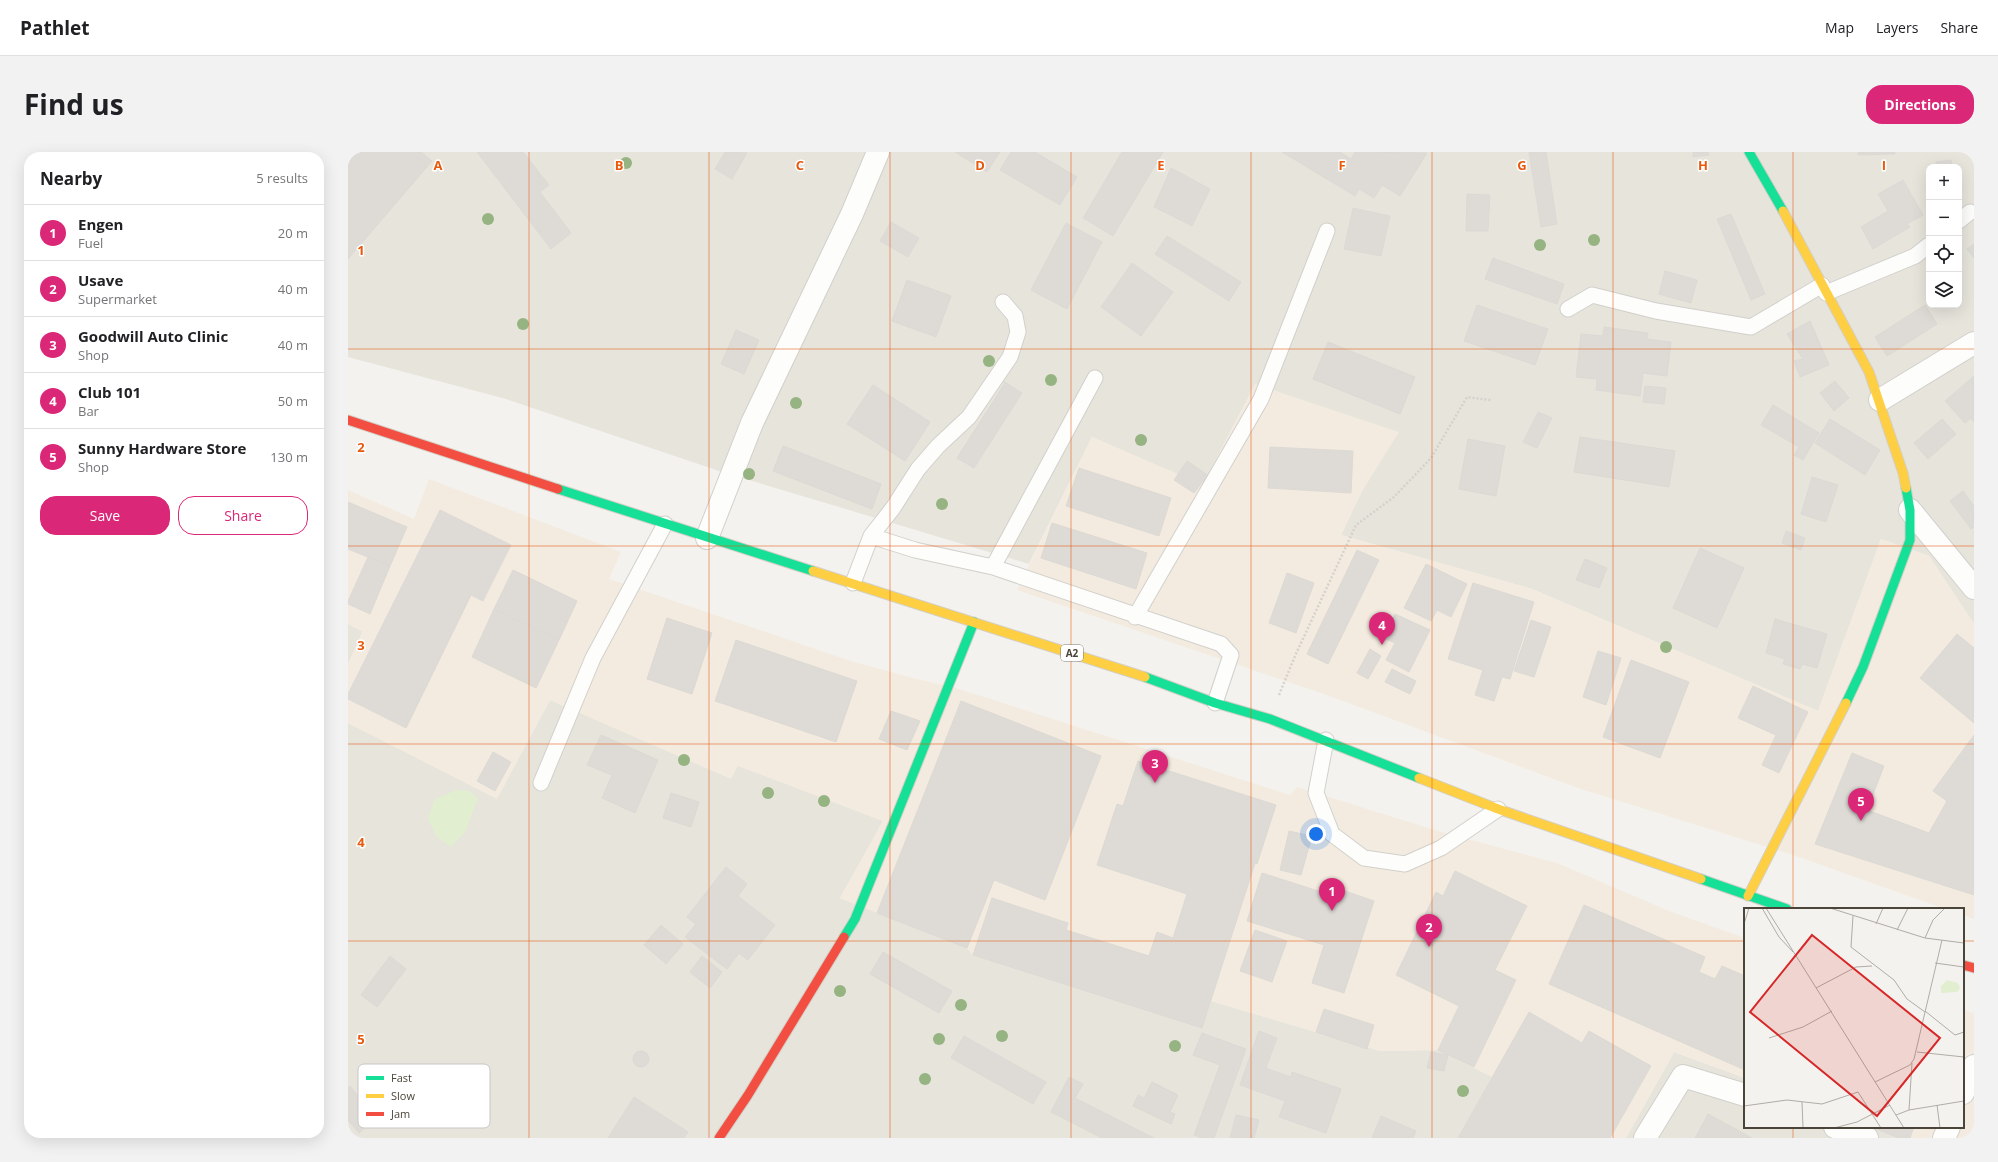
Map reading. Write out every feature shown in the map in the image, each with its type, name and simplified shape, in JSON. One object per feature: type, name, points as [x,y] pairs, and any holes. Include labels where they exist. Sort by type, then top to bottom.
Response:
[{"type":"main road","points":[[1748,152],[1778,201],[1869,372],[1880,400],[1903,473],[1910,510],[1910,540],[1863,667],[1825,746],[1748,896]]},
{"type":"main road","name":"A2","points":[[348,420],[707,538],[1118,667],[1215,703],[1270,719],[1498,809],[1785,908]]},
{"type":"main road","points":[[719,1138],[748,1095],[855,919],[974,622]]},
{"type":"main road","points":[[1964,965],[1974,968]]},
{"type":"street","points":[[707,538],[752,423],[852,214],[878,152]]},
{"type":"street","points":[[1880,400],[1974,343]]},
{"type":"street","points":[[1910,510],[1974,588]]},
{"type":"street","points":[[1964,1090],[1974,1066]]},
{"type":"street","points":[[1645,1138],[1683,1076],[1744,1095]]},
{"type":"street","points":[[1838,1128],[1867,1138]]},
{"type":"street","points":[[1944,1138],[1949,1128]]},
{"type":"lane","points":[[1135,617],[1261,399],[1327,231]]},
{"type":"lane","points":[[1568,309],[1592,295],[1656,311],[1751,327],[1824,289],[1915,256],[1926,247]]},
{"type":"lane","points":[[853,583],[872,536],[893,508],[918,469],[938,446],[969,417],[1010,357],[1018,332],[1015,316],[1003,302]]},
{"type":"lane","points":[[993,567],[1095,378]]},
{"type":"lane","points":[[541,783],[593,658],[665,524]]},
{"type":"lane","points":[[872,536],[915,550],[993,567],[1135,617],[1221,644],[1231,655],[1215,703]]},
{"type":"lane","points":[[1326,740],[1316,793],[1332,834],[1364,858],[1404,864],[1441,848],[1498,809]]},
{"type":"path","points":[[1270,719],[1295,656],[1356,525],[1394,497],[1431,458],[1468,398],[1491,400]]},
{"type":"shaded area","points":[[348,152],[1974,152],[1974,624],[1929,556],[1881,539],[1818,711],[1532,589],[1341,535],[1361,493],[1208,475],[1178,475],[1092,437],[1029,564],[719,471],[506,399],[348,357]]},
{"type":"shaded area","points":[[1255,384],[1399,432],[1361,493],[1341,535],[1532,589],[1818,711],[1881,539],[1929,556],[1974,624],[1974,919],[1964,915],[1964,908],[1942,908],[1796,856],[1581,789],[1324,694],[1017,590],[1092,437],[1178,474],[1187,461],[1208,474]]},
{"type":"shaded area","points":[[429,479],[621,552],[609,579],[854,662],[956,688],[1290,795],[1297,787],[1438,831],[1557,863],[1669,911],[1744,938],[1744,1078],[1674,1052],[1626,1138],[1458,1138],[1492,1077],[1438,1050],[1380,1051],[1211,1001],[1202,1028],[973,955],[967,948],[840,898],[883,821],[738,766],[731,779],[550,700],[497,799],[348,723],[348,664],[363,632],[348,624],[348,490],[414,519]]},
{"type":"shaded area","points":[[348,624],[363,631],[348,664]]},
{"type":"shaded area","points":[[550,700],[731,778],[737,765],[883,821],[840,898],[967,948],[973,955],[1202,1028],[1211,1001],[1380,1051],[1438,1050],[1493,1077],[1458,1138],[348,1138],[348,723],[497,798]]},
{"type":"shaded area","points":[[1964,1010],[1974,1013],[1974,1138],[1899,1138],[1874,1128],[1964,1128]]},
{"type":"shaded area","points":[[1674,1052],[1744,1078],[1744,1128],[1874,1128],[1899,1138],[1626,1138]]},
{"type":"green space","points":[[456,790],[469,791],[478,798],[465,832],[451,847],[437,837],[428,819],[434,800]]},
{"type":"building","points":[[348,152],[421,152],[432,161],[348,259]]},
{"type":"building","points":[[477,152],[523,152],[549,185],[540,192],[571,233],[551,249]]},
{"type":"building","points":[[725,152],[747,153],[732,179],[715,169]]},
{"type":"building","points":[[955,152],[1000,152],[987,172]]},
{"type":"building","points":[[1011,152],[1035,152],[1077,177],[1060,205],[1000,170]]},
{"type":"building","points":[[1122,152],[1163,152],[1113,236],[1083,218]]},
{"type":"building","points":[[1282,152],[1340,152],[1351,159],[1355,152],[1427,153],[1400,196],[1382,185],[1374,198],[1359,189],[1355,196]]},
{"type":"building","points":[[1529,152],[1546,152],[1557,224],[1541,227]]},
{"type":"building","points":[[1693,152],[1708,152],[1709,155],[1693,157]]},
{"type":"building","points":[[1858,152],[1895,152],[1895,154],[1858,155]]},
{"type":"building","points":[[1951,160],[1952,164],[1936,164],[1936,162]]},
{"type":"building","points":[[1171,168],[1210,189],[1192,226],[1154,207]]},
{"type":"building","points":[[1903,180],[1923,215],[1907,224],[1910,227],[1873,249],[1861,227],[1888,211],[1878,194]]},
{"type":"building","points":[[1467,194],[1490,195],[1488,231],[1466,231]]},
{"type":"building","points":[[1353,208],[1390,216],[1381,256],[1344,249]]},
{"type":"building","points":[[1731,214],[1765,294],[1751,300],[1717,219]]},
{"type":"building","points":[[891,222],[919,238],[908,257],[880,241]]},
{"type":"building","points":[[1066,223],[1102,242],[1067,309],[1031,290]]},
{"type":"building","points":[[1167,236],[1241,282],[1229,301],[1155,254]]},
{"type":"building","points":[[1974,244],[1974,258],[1967,249]]},
{"type":"building","points":[[1493,258],[1564,284],[1557,304],[1485,279]]},
{"type":"building","points":[[1132,263],[1173,292],[1141,336],[1101,307]]},
{"type":"building","points":[[1665,271],[1697,280],[1691,303],[1659,294]]},
{"type":"building","points":[[907,280],[951,296],[936,337],[892,321]]},
{"type":"building","points":[[1477,305],[1548,329],[1535,365],[1464,341]]},
{"type":"building","points":[[1925,305],[1937,324],[1887,356],[1875,337]]},
{"type":"building","points":[[1810,321],[1829,365],[1800,377],[1794,361],[1803,359],[1787,334]]},
{"type":"building","points":[[1604,327],[1648,333],[1647,339],[1671,342],[1667,376],[1643,373],[1640,396],[1596,390],[1597,379],[1576,377],[1581,334],[1603,336]]},
{"type":"building","points":[[736,330],[759,340],[744,374],[721,364]]},
{"type":"building","points":[[1328,342],[1415,377],[1400,414],[1313,379]]},
{"type":"building","points":[[1974,376],[1974,422],[1971,418],[1965,423],[1945,401]]},
{"type":"building","points":[[1003,381],[1022,393],[974,468],[957,458],[1005,383]]},
{"type":"building","points":[[1835,381],[1849,398],[1834,411],[1820,393]]},
{"type":"building","points":[[873,385],[930,422],[905,461],[847,424]]},
{"type":"building","points":[[1645,386],[1666,388],[1664,404],[1643,402]]},
{"type":"building","points":[[1773,405],[1819,433],[1803,460],[1794,455],[1799,447],[1761,425]]},
{"type":"building","points":[[1538,412],[1552,418],[1537,448],[1523,442]]},
{"type":"building","points":[[1830,419],[1880,450],[1865,475],[1815,443]]},
{"type":"building","points":[[1942,419],[1956,434],[1928,459],[1914,443]]},
{"type":"building","points":[[1580,437],[1675,451],[1669,487],[1574,472]]},
{"type":"building","points":[[1468,439],[1505,446],[1496,496],[1459,489]]},
{"type":"building","points":[[783,446],[881,484],[872,509],[773,471]]},
{"type":"building","points":[[1270,447],[1353,451],[1351,493],[1268,488]]},
{"type":"building","points":[[1187,461],[1208,475],[1194,493],[1174,480]]},
{"type":"building","points":[[1079,468],[1171,498],[1159,536],[1066,506]]},
{"type":"building","points":[[1812,477],[1838,485],[1826,522],[1801,514]]},
{"type":"building","points":[[1963,491],[1974,506],[1974,527],[1971,529],[1950,501]]},
{"type":"building","points":[[348,502],[407,527],[390,566],[348,549]]},
{"type":"building","points":[[440,510],[511,545],[483,601],[471,595],[406,728],[348,699],[348,694]]},
{"type":"building","points":[[1052,523],[1147,553],[1136,589],[1041,558]]},
{"type":"building","points":[[1786,531],[1805,538],[1801,550],[1782,543]]},
{"type":"building","points":[[1700,548],[1744,568],[1717,628],[1673,608]]},
{"type":"building","points":[[1357,550],[1379,560],[1328,664],[1307,654]]},
{"type":"building","points":[[368,557],[390,566],[370,614],[348,604]]},
{"type":"building","points":[[1585,559],[1607,568],[1599,588],[1576,580]]},
{"type":"building","points":[[1426,564],[1467,584],[1451,617],[1437,610],[1431,621],[1404,608]]},
{"type":"building","points":[[513,570],[577,601],[559,640],[494,609]]},
{"type":"building","points":[[1287,573],[1314,583],[1296,633],[1269,623]]},
{"type":"building","points":[[1473,583],[1534,602],[1510,679],[1502,677],[1494,701],[1475,695],[1483,670],[1448,659]]},
{"type":"building","points":[[494,609],[559,640],[536,688],[472,657]]},
{"type":"building","points":[[1395,614],[1430,630],[1409,672],[1386,660],[1395,643],[1384,638]]},
{"type":"building","points":[[667,618],[712,633],[692,694],[647,679]]},
{"type":"building","points":[[1775,619],[1827,634],[1817,668],[1802,664],[1800,669],[1783,664],[1785,659],[1766,653]]},
{"type":"building","points":[[1531,620],[1551,627],[1534,677],[1514,671]]},
{"type":"building","points":[[1957,634],[1974,648],[1974,723],[1920,678]]},
{"type":"building","points":[[736,640],[857,681],[836,742],[715,701]]},
{"type":"building","points":[[1370,649],[1381,656],[1368,679],[1357,673]]},
{"type":"building","points":[[1598,651],[1621,658],[1606,705],[1583,697]]},
{"type":"building","points":[[1631,660],[1689,682],[1660,758],[1603,737]]},
{"type":"building","points":[[1392,669],[1416,681],[1410,694],[1385,682]]},
{"type":"building","points":[[1753,686],[1808,712],[1779,773],[1762,765],[1776,735],[1738,718]]},
{"type":"building","points":[[961,701],[1101,756],[1045,900],[994,880],[967,948],[877,913]]},
{"type":"building","points":[[891,711],[920,721],[907,750],[879,739]]},
{"type":"building","points":[[601,735],[658,760],[635,813],[602,798],[612,775],[587,765]]},
{"type":"building","points":[[1974,735],[1974,895],[1815,844],[1852,753],[1884,766],[1867,810],[1929,833],[1947,801],[1933,791]]},
{"type":"building","points":[[493,752],[511,762],[495,791],[477,781]]},
{"type":"building","points":[[1138,761],[1276,805],[1257,864],[1255,863],[1202,1028],[973,955],[992,898],[1068,923],[1066,930],[1149,956],[1157,932],[1173,938],[1187,894],[1097,865],[1117,804],[1123,806]]},
{"type":"building","points":[[671,793],[699,802],[691,827],[663,818]]},
{"type":"building","points":[[1289,831],[1312,836],[1301,875],[1280,870]]},
{"type":"building","points":[[726,867],[747,884],[738,896],[775,925],[748,960],[739,953],[727,969],[685,937],[696,924],[687,917]]},
{"type":"building","points":[[1455,871],[1527,906],[1495,970],[1516,980],[1474,1067],[1438,1050],[1459,1006],[1396,975],[1436,892],[1443,896]]},
{"type":"building","points":[[1262,873],[1334,896],[1342,890],[1374,901],[1344,993],[1312,983],[1324,945],[1247,921]]},
{"type":"building","points":[[1584,905],[1705,957],[1699,972],[1715,979],[1722,966],[1744,976],[1744,1070],[1549,984]]},
{"type":"building","points":[[661,925],[683,944],[666,964],[644,945]]},
{"type":"building","points":[[1255,930],[1287,941],[1272,982],[1240,971]]},
{"type":"building","points":[[883,952],[952,991],[939,1013],[870,974]]},
{"type":"building","points":[[390,956],[406,969],[377,1007],[361,995]]},
{"type":"building","points":[[702,956],[722,972],[710,988],[690,972]]},
{"type":"building","points":[[1324,1009],[1374,1025],[1367,1049],[1316,1032]]},
{"type":"building","points":[[1529,1012],[1582,1043],[1589,1031],[1651,1066],[1610,1138],[1458,1138]]},
{"type":"building","points":[[1259,1031],[1277,1038],[1266,1068],[1291,1077],[1292,1072],[1341,1089],[1326,1133],[1279,1117],[1285,1101],[1240,1085]]},
{"type":"building","points":[[1202,1033],[1246,1049],[1214,1138],[1202,1138],[1194,1135],[1220,1065],[1193,1055]]},
{"type":"building","points":[[964,1036],[1046,1082],[1033,1104],[951,1058]]},
{"type":"building","points":[[638,1051],[644,1051],[649,1056],[647,1065],[644,1067],[638,1067],[633,1062],[633,1056]]},
{"type":"building","points":[[1431,1052],[1448,1055],[1444,1071],[1427,1068]]},
{"type":"building","points":[[1069,1077],[1083,1084],[1075,1098],[1154,1138],[1102,1138],[1051,1112]]},
{"type":"building","points":[[1152,1082],[1178,1095],[1170,1112],[1175,1114],[1171,1124],[1133,1106],[1138,1095],[1144,1098]]},
{"type":"building","points":[[350,1086],[358,1096],[358,1128],[364,1128],[359,1133],[348,1120],[348,1088]]},
{"type":"building","points":[[634,1097],[688,1132],[684,1138],[608,1138]]},
{"type":"building","points":[[1708,1114],[1752,1138],[1695,1138]]},
{"type":"building","points":[[1236,1115],[1259,1120],[1254,1138],[1230,1138]]},
{"type":"building","points":[[1381,1116],[1416,1131],[1413,1138],[1372,1138]]},
{"type":"building","points":[[1874,1128],[1914,1128],[1910,1138],[1899,1138]]},
{"type":"traffic: fast","points":[[1749,152],[1783,211]]},
{"type":"traffic: fast","points":[[1846,703],[1863,667],[1910,540],[1910,510],[1906,488]]},
{"type":"traffic: fast","points":[[558,489],[813,571]]},
{"type":"traffic: fast","points":[[844,937],[855,919],[974,622]]},
{"type":"traffic: fast","points":[[1145,677],[1215,703],[1270,719],[1419,778]]},
{"type":"traffic: fast","points":[[1701,879],[1784,908]]},
{"type":"traffic: slow","points":[[1783,211],[1869,372],[1903,473],[1906,488]]},
{"type":"traffic: slow","points":[[813,571],[1145,677]]},
{"type":"traffic: slow","points":[[1748,896],[1846,703]]},
{"type":"traffic: slow","points":[[1419,778],[1498,809],[1701,879]]},
{"type":"traffic: jam","points":[[348,420],[558,489]]},
{"type":"traffic: jam","points":[[719,1138],[748,1095],[844,937]]},
{"type":"traffic: jam","points":[[1964,965],[1974,968]]},
{"type":"place","name":"Club 101","points":[[1382,645]]},
{"type":"place","name":"Goodwill Auto Clinic","points":[[1155,783]]},
{"type":"place","name":"Sunny Hardware Store","points":[[1861,821]]},
{"type":"place","name":"Engen","points":[[1332,911]]},
{"type":"place","name":"Usave","points":[[1429,947]]}]
